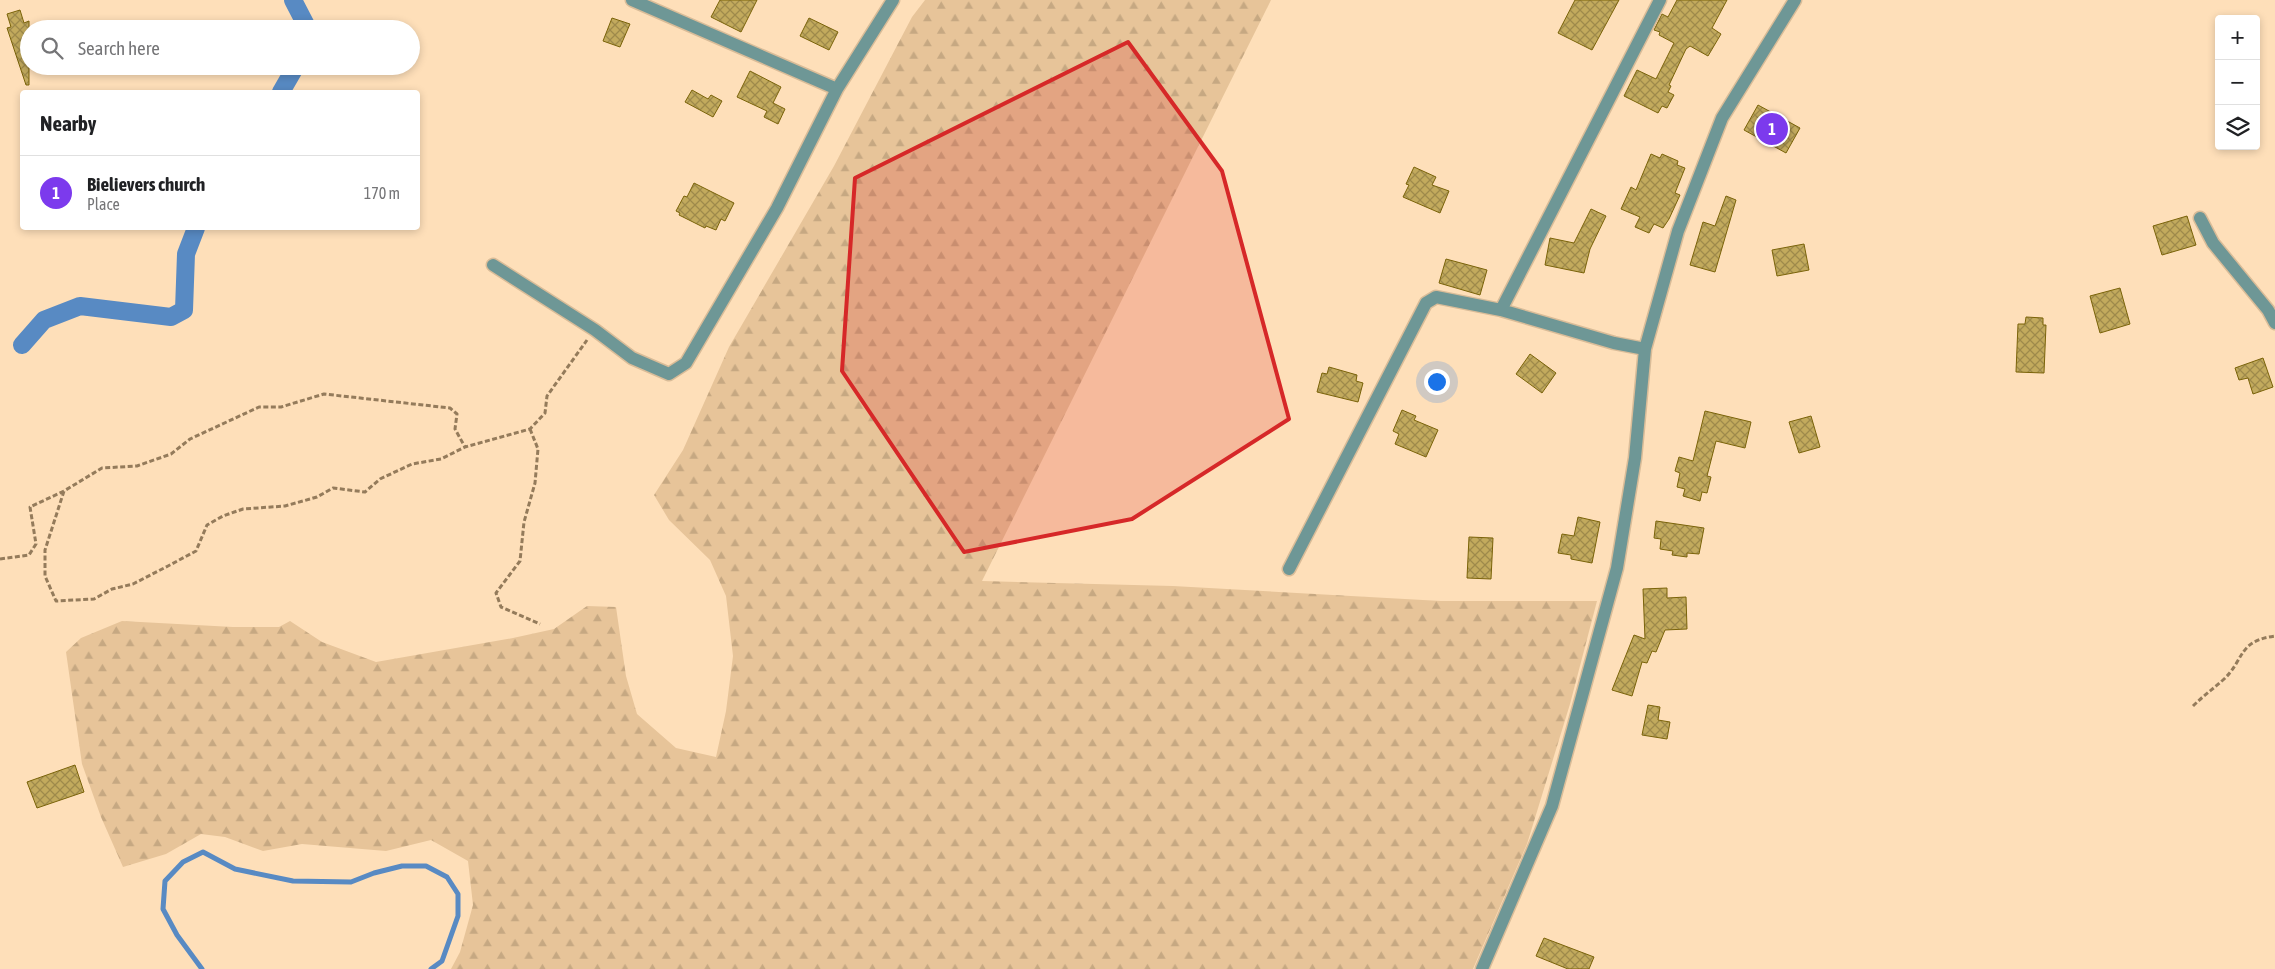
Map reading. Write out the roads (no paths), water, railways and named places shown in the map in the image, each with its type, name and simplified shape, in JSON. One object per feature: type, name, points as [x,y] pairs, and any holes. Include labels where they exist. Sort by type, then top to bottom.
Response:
[{"type":"street","points":[[632,0],[837,89]]},
{"type":"street","points":[[493,266],[595,330],[632,358],[670,374],[686,363],[777,208],[837,89],[893,0]]},
{"type":"street","points":[[1501,310],[1660,0]]},
{"type":"street","points":[[1482,969],[1552,806],[1617,568],[1635,458],[1646,349],[1678,231],[1722,118],[1795,0]]},
{"type":"street","points":[[2200,218],[2213,243],[2268,310],[2275,323]]},
{"type":"street","points":[[1289,569],[1426,303],[1436,297],[1501,310],[1614,343],[1646,349]]},
{"type":"waterway","points":[[293,0],[303,20]]},
{"type":"waterway","points":[[282,90],[291,75]]},
{"type":"waterway","points":[[22,345],[44,320],[80,306],[171,317],[184,310],[186,254],[195,230]]},
{"type":"waterway","points":[[202,969],[177,935],[163,909],[165,881],[183,862],[203,852],[235,869],[293,881],[351,882],[374,873],[402,866],[426,866],[447,877],[458,894],[458,916],[442,961],[431,969]]},
{"type":"place","name":"Bielievers church","points":[[1772,129]]}]
